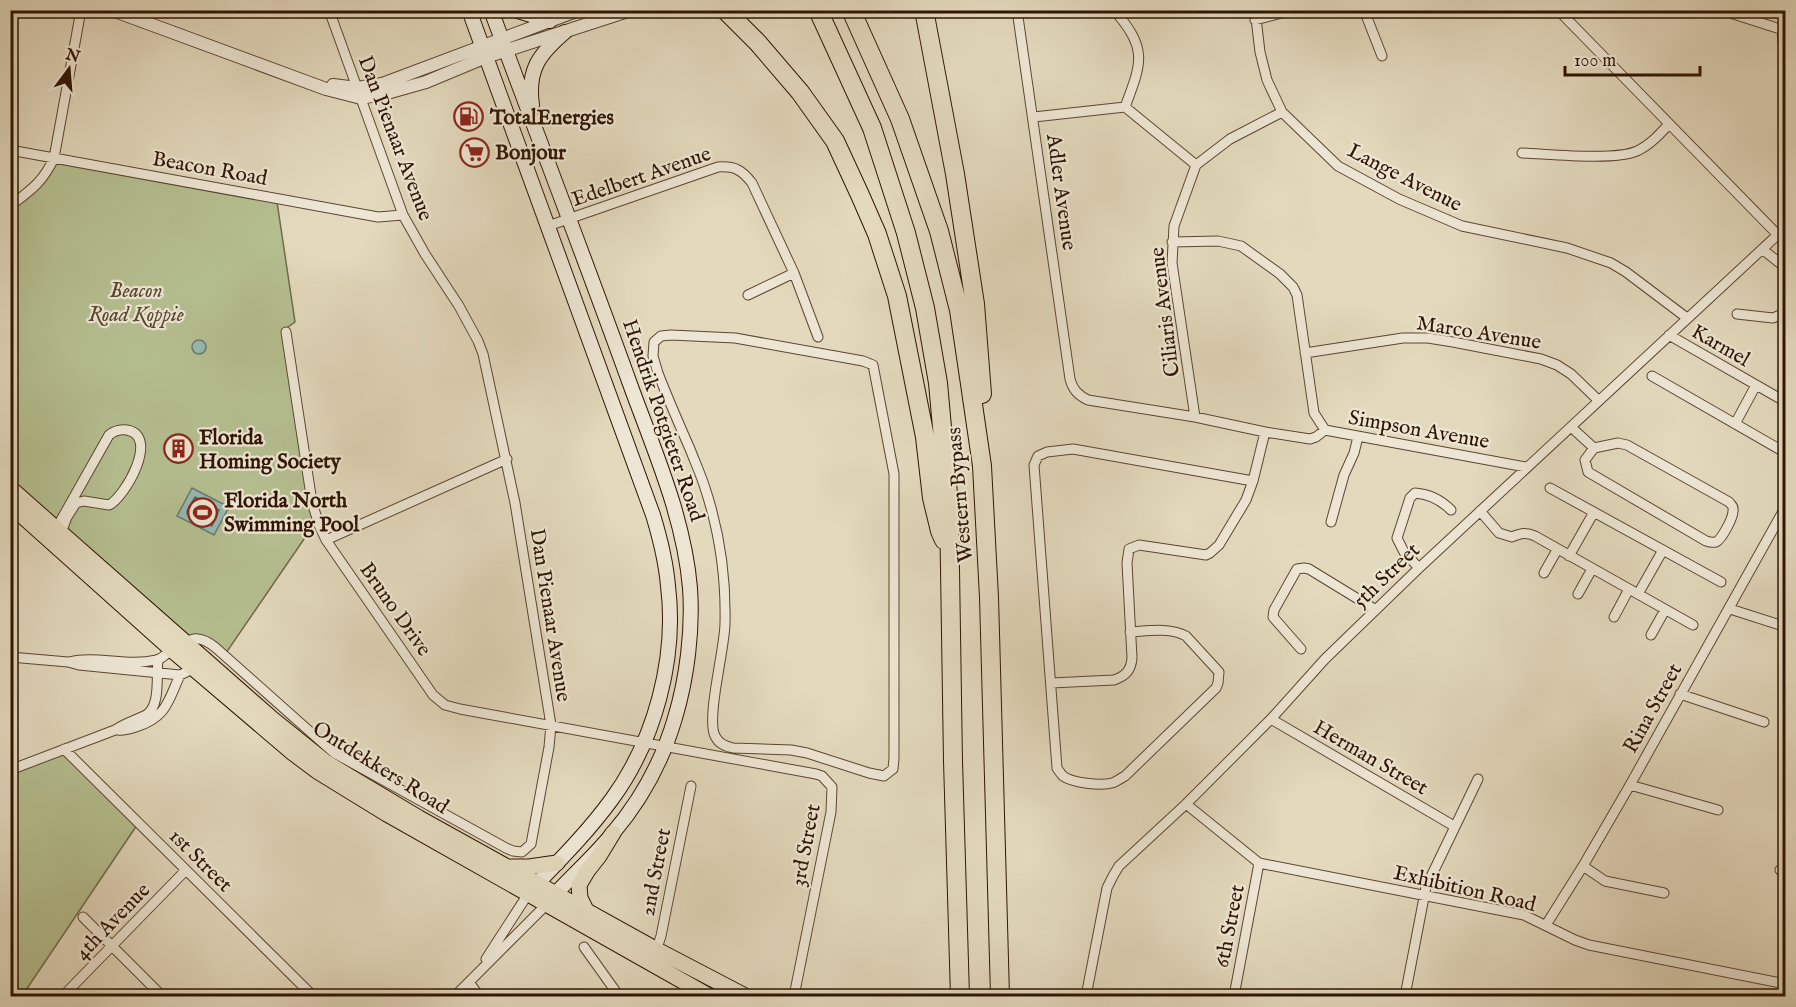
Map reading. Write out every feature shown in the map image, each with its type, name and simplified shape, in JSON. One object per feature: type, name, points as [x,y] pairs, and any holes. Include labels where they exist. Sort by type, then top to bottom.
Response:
[{"type":"highway","points":[[725,10],[800,92],[835,141],[865,204],[897,296],[925,437],[932,498],[939,531],[950,552]]},
{"type":"highway","name":"Western Bypass","points":[[818,10],[872,128],[906,233],[925,308],[938,383],[949,506],[960,996]]},
{"type":"highway","name":"Western Bypass","points":[[851,10],[900,119],[939,231],[959,310],[982,466],[989,597],[999,996]]},
{"type":"highway","points":[[924,10],[955,174],[975,304],[982,376],[984,438],[982,466]]},
{"type":"main road","name":"Hendrik Potgieter Road","points":[[469,10],[646,494],[664,554],[669,588],[669,648],[661,689],[643,742],[614,797],[532,889]]},
{"type":"main road","name":"Hendrik Potgieter Road","points":[[491,10],[542,143],[680,525],[690,586],[689,650],[675,717],[665,746],[648,781],[613,833],[550,899]]},
{"type":"main road","points":[[515,10],[550,21]]},
{"type":"main road","points":[[542,143],[532,103],[531,80],[540,57],[565,32]]},
{"type":"main road","name":"Ontdekkers Road","points":[[10,488],[179,646],[193,668],[293,753],[323,775],[379,810],[550,899],[651,965],[709,996]]},
{"type":"main road","name":"Ontdekkers Road","points":[[10,505],[179,646]]},
{"type":"main road","name":"Ontdekkers Road","points":[[193,668],[270,717],[327,763],[419,818],[509,867],[532,889]]},
{"type":"main road","points":[[586,910],[579,893],[579,885],[613,833]]},
{"type":"main road","points":[[509,867],[557,863]]},
{"type":"main road","name":"Ontdekkers Road","points":[[550,899],[586,910],[745,996]]},
{"type":"street","points":[[10,206],[45,176],[54,158],[81,10]]},
{"type":"street","points":[[112,10],[326,89],[359,93],[504,45],[565,32],[631,10]]},
{"type":"street","name":"Dan Pienaar Avenue","points":[[179,646],[198,638],[207,640],[334,753],[513,851],[522,852],[531,844],[551,725],[507,459],[486,365],[478,341],[404,215],[329,10]]},
{"type":"street","points":[[504,45],[550,21],[579,10]]},
{"type":"street","name":"Adler Avenue","points":[[1017,10],[1070,379],[1075,391],[1088,400],[1195,417]]},
{"type":"street","points":[[1114,10],[1125,23],[1139,49],[1137,74],[1125,107]]},
{"type":"street","points":[[1255,15],[1293,10]]},
{"type":"street","points":[[1364,10],[1382,56]]},
{"type":"street","points":[[1558,10],[1778,234]]},
{"type":"street","points":[[1721,10],[1784,31],[1785,74]]},
{"type":"street","name":"Lange Avenue","points":[[1255,15],[1267,80],[1282,112],[1338,166],[1399,199],[1462,226],[1567,248],[1611,263],[1687,318]]},
{"type":"street","points":[[1034,117],[1125,107],[1196,165],[1230,139],[1282,112]]},
{"type":"street","points":[[1522,153],[1608,156],[1628,154],[1646,147],[1669,124]]},
{"type":"street","name":"Beacon Road","points":[[10,150],[378,217],[404,215]]},
{"type":"street","name":"Ciliaris Avenue","points":[[1195,417],[1172,263],[1172,242],[1173,226],[1196,165]]},
{"type":"street","name":"Edelbert Avenue","points":[[548,226],[718,166],[732,167],[743,172],[752,183],[794,273],[818,337]]},
{"type":"street","name":"5th Street","points":[[1086,996],[1107,888],[1126,859],[1186,804],[1271,719],[1317,667],[1419,568],[1785,227]]},
{"type":"street","points":[[1172,242],[1218,241],[1241,246],[1280,274],[1293,287],[1297,295],[1305,353]]},
{"type":"street","points":[[1762,249],[1785,268]]},
{"type":"street","points":[[748,295],[794,273]]},
{"type":"street","points":[[1737,314],[1773,318],[1782,314],[1785,303]]},
{"type":"street","name":"Bruno Drive","points":[[286,332],[315,515],[326,540],[438,700],[452,707],[643,742]]},
{"type":"street","name":"Karmel","points":[[1669,335],[1785,402]]},
{"type":"street","points":[[661,336],[735,338],[756,341],[863,361],[871,363],[875,369],[894,474],[893,769],[884,776],[791,750],[733,748],[724,746],[713,733],[715,691],[725,639],[726,603],[720,557],[705,486],[655,364],[653,346],[661,336]]},
{"type":"street","name":"Marco Avenue","points":[[1305,353],[1403,338],[1428,338],[1454,342],[1541,359],[1557,365],[1571,374],[1598,400]]},
{"type":"street","name":"Simpson Avenue","points":[[1305,353],[1314,412],[1325,430],[1526,467]]},
{"type":"street","points":[[1652,376],[1785,453]]},
{"type":"street","name":"Karmel","points":[[1735,424],[1756,385]]},
{"type":"street","points":[[1195,417],[1310,439],[1325,430]]},
{"type":"street","points":[[1571,427],[1594,448]]},
{"type":"street","points":[[124,430],[135,434],[141,442],[141,452],[120,496],[109,505],[84,501],[76,503],[58,531],[109,435],[124,430]]},
{"type":"street","points":[[1051,683],[1114,680],[1123,677],[1131,666],[1132,658],[1127,563],[1129,549],[1139,544],[1200,555],[1210,553],[1219,545],[1246,500],[1265,432]]},
{"type":"street","points":[[1331,522],[1358,437]]},
{"type":"street","points":[[1618,443],[1627,445],[1729,502],[1733,512],[1721,537],[1718,541],[1706,541],[1588,472],[1585,460],[1594,448],[1618,443]]},
{"type":"street","points":[[1130,632],[1164,630],[1186,636],[1219,672],[1216,688],[1125,776],[1113,783],[1097,784],[1064,777],[1057,768],[1035,477],[1035,462],[1038,456],[1047,452],[1073,449],[1253,481]]},
{"type":"street","points":[[326,540],[507,459]]},
{"type":"street","points":[[1550,488],[1721,582]]},
{"type":"street","points":[[1419,568],[1404,552],[1396,538],[1410,498],[1415,493],[1423,494],[1438,500],[1451,510]]},
{"type":"street","name":"Rina Street","points":[[1546,925],[1630,785],[1730,609],[1785,506]]},
{"type":"street","points":[[1480,511],[1499,533],[1512,537],[1522,533],[1530,534],[1693,625]]},
{"type":"street","points":[[1569,556],[1594,512]]},
{"type":"street","points":[[1544,573],[1557,550]]},
{"type":"street","points":[[1614,617],[1663,550]]},
{"type":"street","points":[[1301,649],[1274,620],[1273,614],[1297,569],[1309,569],[1376,610]]},
{"type":"street","points":[[1578,594],[1593,569]]},
{"type":"street","points":[[1730,609],[1785,627]]},
{"type":"street","points":[[1651,636],[1665,610]]},
{"type":"street","points":[[68,662],[80,659],[158,660],[179,646]]},
{"type":"street","points":[[10,657],[156,673],[193,668]]},
{"type":"street","points":[[10,770],[115,730],[147,714],[153,708],[156,699],[158,660]]},
{"type":"street","points":[[115,730],[124,731],[156,719],[193,668]]},
{"type":"street","points":[[1680,694],[1764,723]]},
{"type":"street","name":"Herman Street","points":[[1271,719],[1454,826]]},
{"type":"street","name":"3rd Street","points":[[643,742],[822,777],[832,787],[833,799],[794,996]]},
{"type":"street","name":"1st Street","points":[[64,749],[314,996]]},
{"type":"street","points":[[787,769],[791,750]]},
{"type":"street","points":[[1405,996],[1429,879],[1478,778]]},
{"type":"street","points":[[1630,785],[1718,810]]},
{"type":"street","name":"2nd Street","points":[[651,965],[657,950],[691,786]]},
{"type":"street","name":"Exhibition Road","points":[[1186,804],[1259,863],[1524,915],[1575,940],[1601,948],[1785,984]]},
{"type":"street","name":"6th Street","points":[[1234,996],[1259,863]]},
{"type":"street","points":[[1583,866],[1605,881],[1664,893]]},
{"type":"street","name":"4th Avenue","points":[[63,996],[186,870]]},
{"type":"street","points":[[476,974],[532,889]]},
{"type":"street","points":[[455,996],[550,899]]},
{"type":"street","points":[[83,917],[162,996]]},
{"type":"street","points":[[584,947],[619,996]]},
{"type":"street","points":[[469,982],[479,996]]},
{"type":"green space","name":"Beacon Road Koppie","points":[[56,161],[277,202],[295,322],[284,330],[315,523],[226,653],[205,637],[188,638],[11,481],[11,209]]},
{"type":"green space","points":[[63,752],[137,825],[22,996],[11,996],[11,773]]},
{"type":"water","points":[[196,340],[202,340],[206,347],[202,354],[196,354],[192,350],[192,344]]},
{"type":"water","name":"Florida North Swimming Pool","points":[[192,488],[229,507],[214,535],[177,516]]},
{"type":"place","name":"TotalEnergies","points":[[469,117]]},
{"type":"place","name":"Bonjour","points":[[474,152]]},
{"type":"place","name":"Florida Homing Society","points":[[178,449]]},
{"type":"place","name":"Florida North Swimming Pool","points":[[203,512]]}]
